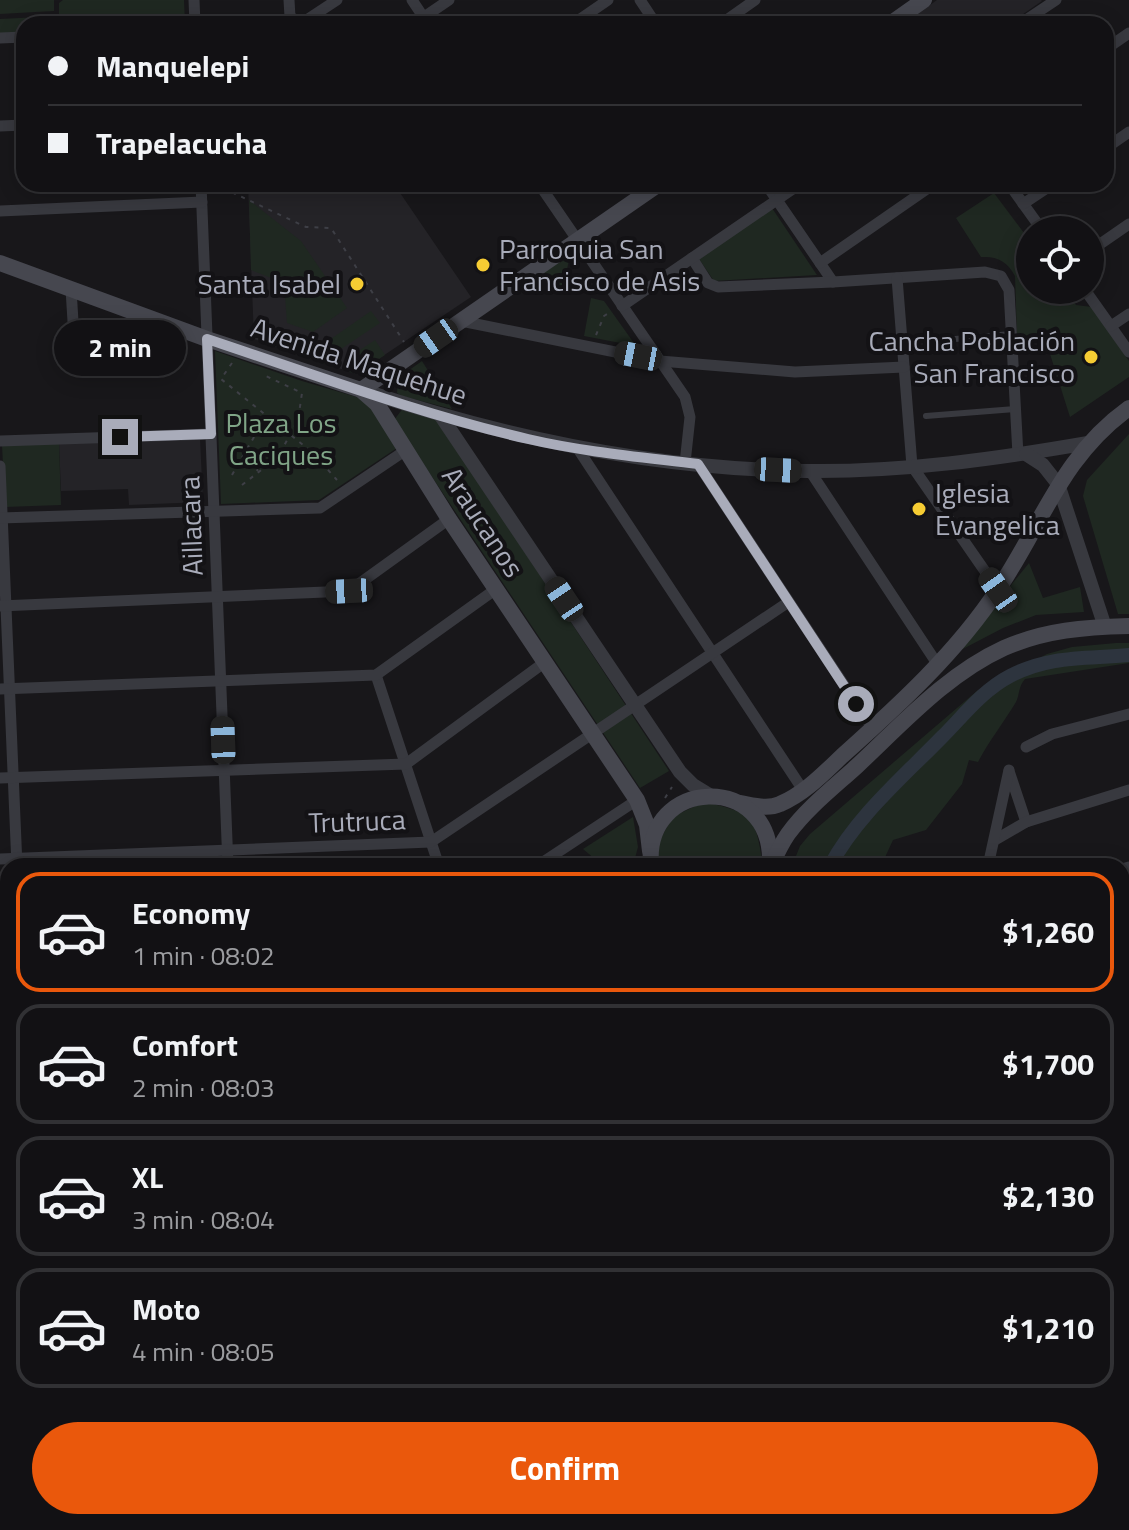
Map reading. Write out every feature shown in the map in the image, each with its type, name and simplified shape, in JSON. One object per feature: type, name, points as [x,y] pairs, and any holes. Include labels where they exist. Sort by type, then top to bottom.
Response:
[{"type":"main road","points":[[902,16],[924,0]]},
{"type":"main road","points":[[361,390],[647,192]]},
{"type":"main road","name":"Avenida Maquehue","points":[[0,263],[207,339],[361,390]]},
{"type":"main road","name":"Araucanos","points":[[361,390],[377,404],[449,519],[637,800],[647,825],[651,858]]},
{"type":"main road","points":[[652,858],[657,828],[668,813],[684,801],[711,796],[739,803],[770,807],[780,805],[803,790],[873,729],[938,665],[998,590],[1058,484],[1088,443],[1105,425],[1129,408]]},
{"type":"main road","points":[[774,858],[789,832],[807,812],[912,715],[969,668],[1003,649],[1041,635],[1062,630],[1129,626]]},
{"type":"main road","points":[[739,803],[756,817],[766,833],[770,858]]},
{"type":"street","points":[[313,16],[337,0]]},
{"type":"street","points":[[433,16],[449,0]]},
{"type":"street","points":[[585,16],[608,0]]},
{"type":"street","points":[[732,16],[755,0]]},
{"type":"street","points":[[1032,16],[1056,0]]},
{"type":"street","name":"Aillacara","points":[[201,192],[228,858]]},
{"type":"street","points":[[545,192],[689,407],[691,463],[873,729]]},
{"type":"street","points":[[772,192],[833,282]]},
{"type":"street","points":[[622,306],[788,192]]},
{"type":"street","points":[[820,263],[922,192]]},
{"type":"street","points":[[1015,192],[1032,216]]},
{"type":"street","points":[[1023,204],[1041,192]]},
{"type":"street","points":[[0,211],[202,202]]},
{"type":"street","points":[[1104,241],[1129,224]]},
{"type":"street","points":[[692,258],[708,283],[718,287],[985,272],[996,273],[1005,280],[1009,290],[1015,409],[1022,455],[1043,465],[1058,484],[1105,627]]},
{"type":"street","points":[[897,278],[912,466],[998,590]]},
{"type":"street","points":[[71,289],[76,370]]},
{"type":"street","points":[[1095,304],[1129,352]]},
{"type":"street","points":[[1111,326],[1129,314]]},
{"type":"street","points":[[461,321],[660,361],[795,372],[904,367]]},
{"type":"street","name":"Avenida Maquehue","points":[[361,390],[441,416],[578,449],[691,463],[810,471],[912,466],[1022,455],[1088,443]]},
{"type":"street","name":"Araucanos","points":[[441,416],[680,772],[711,796]]},
{"type":"street","points":[[0,441],[211,434]]},
{"type":"street","points":[[578,449],[803,790]]},
{"type":"street","points":[[1,518],[320,508],[406,450]]},
{"type":"street","points":[[0,466],[5,688],[16,858]]},
{"type":"street","points":[[810,471],[938,665]]},
{"type":"street","points":[[3,606],[349,591],[449,519]]},
{"type":"street","points":[[5,688],[376,675],[496,589]]},
{"type":"street","name":"Trutruca","points":[[87,858],[431,842],[787,603]]},
{"type":"street","points":[[0,778],[406,764],[545,662]]},
{"type":"street","points":[[376,675],[436,858]]},
{"type":"street","points":[[1026,747],[1052,734],[1129,714]]},
{"type":"street","points":[[990,858],[1009,770],[1026,822]]},
{"type":"street","points":[[995,840],[1026,822],[1129,790]]},
{"type":"street","points":[[549,858],[637,800]]},
{"type":"lane","points":[[933,341],[1011,334]]},
{"type":"lane","points":[[926,416],[1015,409]]},
{"type":"path","points":[[230,192],[306,227],[331,228],[412,355]]},
{"type":"path","points":[[593,347],[604,316],[622,306]]},
{"type":"path","points":[[235,360],[221,379],[289,437],[313,453],[346,491]]},
{"type":"path","points":[[242,485],[278,457],[298,420],[302,393],[262,373]]},
{"type":"path","points":[[232,475],[265,417]]},
{"type":"path","points":[[244,454],[258,472]]},
{"type":"shaded area","points":[[937,0],[1042,1],[1020,16],[915,16]]},
{"type":"shaded area","name":"Santa Isabel","points":[[248,192],[399,192],[471,297],[356,374],[254,339]]},
{"type":"shaded area","points":[[200,438],[203,502],[129,505],[128,489],[61,491],[59,443]]},
{"type":"green space","points":[[0,0],[54,0],[54,11],[0,14]]},
{"type":"green space","points":[[63,0],[184,0],[185,16],[59,16],[59,3]]},
{"type":"green space","points":[[16,18],[16,33],[0,34],[0,19]]},
{"type":"green space","points":[[994,193],[1016,222],[1016,304],[1092,307],[1129,361],[1129,377],[1070,417],[1044,335],[1017,336],[1015,276],[1001,260],[981,257],[956,218]]},
{"type":"green space","points":[[249,200],[301,241],[347,308],[313,332],[287,323],[284,283],[251,270]]},
{"type":"green space","points":[[772,208],[817,275],[714,281],[699,259]]},
{"type":"green space","points":[[570,255],[562,294],[524,286]]},
{"type":"green space","points":[[591,298],[604,301],[636,346],[584,336]]},
{"type":"green space","points":[[371,311],[380,323],[341,349],[334,367],[305,357]]},
{"type":"green space","points":[[375,340],[385,355],[356,374],[344,370],[348,358]]},
{"type":"green space","name":"Plaza Los Caciques","points":[[215,351],[360,398],[372,408],[397,448],[319,500],[221,504]]},
{"type":"green space","points":[[422,361],[452,409],[397,393],[398,378]]},
{"type":"green space","points":[[404,407],[434,416],[439,422],[669,771],[640,788],[394,420]]},
{"type":"green space","points":[[1129,434],[1129,614],[1118,614],[1083,496],[1087,480]]},
{"type":"green space","points":[[59,443],[61,505],[5,507],[2,445]]},
{"type":"green space","points":[[1029,563],[1043,598],[1080,587],[1084,612],[1036,615],[957,652]]},
{"type":"green space","points":[[1129,643],[1129,663],[1025,679],[1016,702],[978,762],[969,760],[962,784],[926,830],[893,840],[885,858],[795,858],[810,834],[978,690],[1047,654],[1072,647]]},
{"type":"green space","points":[[704,802],[743,814],[754,827],[761,858],[657,858],[656,848],[672,817]]},
{"type":"green space","points":[[633,817],[638,847],[635,858],[594,858],[583,849]]},
{"type":"waterway","points":[[835,858],[881,798],[991,688],[1039,664],[1129,655]]},
{"type":"place","name":"Parroquia San Francisco de Asis","points":[[483,265]]},
{"type":"place","name":"Santa Isabel","points":[[357,284]]},
{"type":"place","name":"Cancha Población San Francisco","points":[[1091,357]]},
{"type":"place","name":"Iglesia Evangelica","points":[[919,509]]},
{"type":"route","points":[[120,437],[211,434],[207,339],[491,430],[578,449],[698,464],[856,704]]}]
